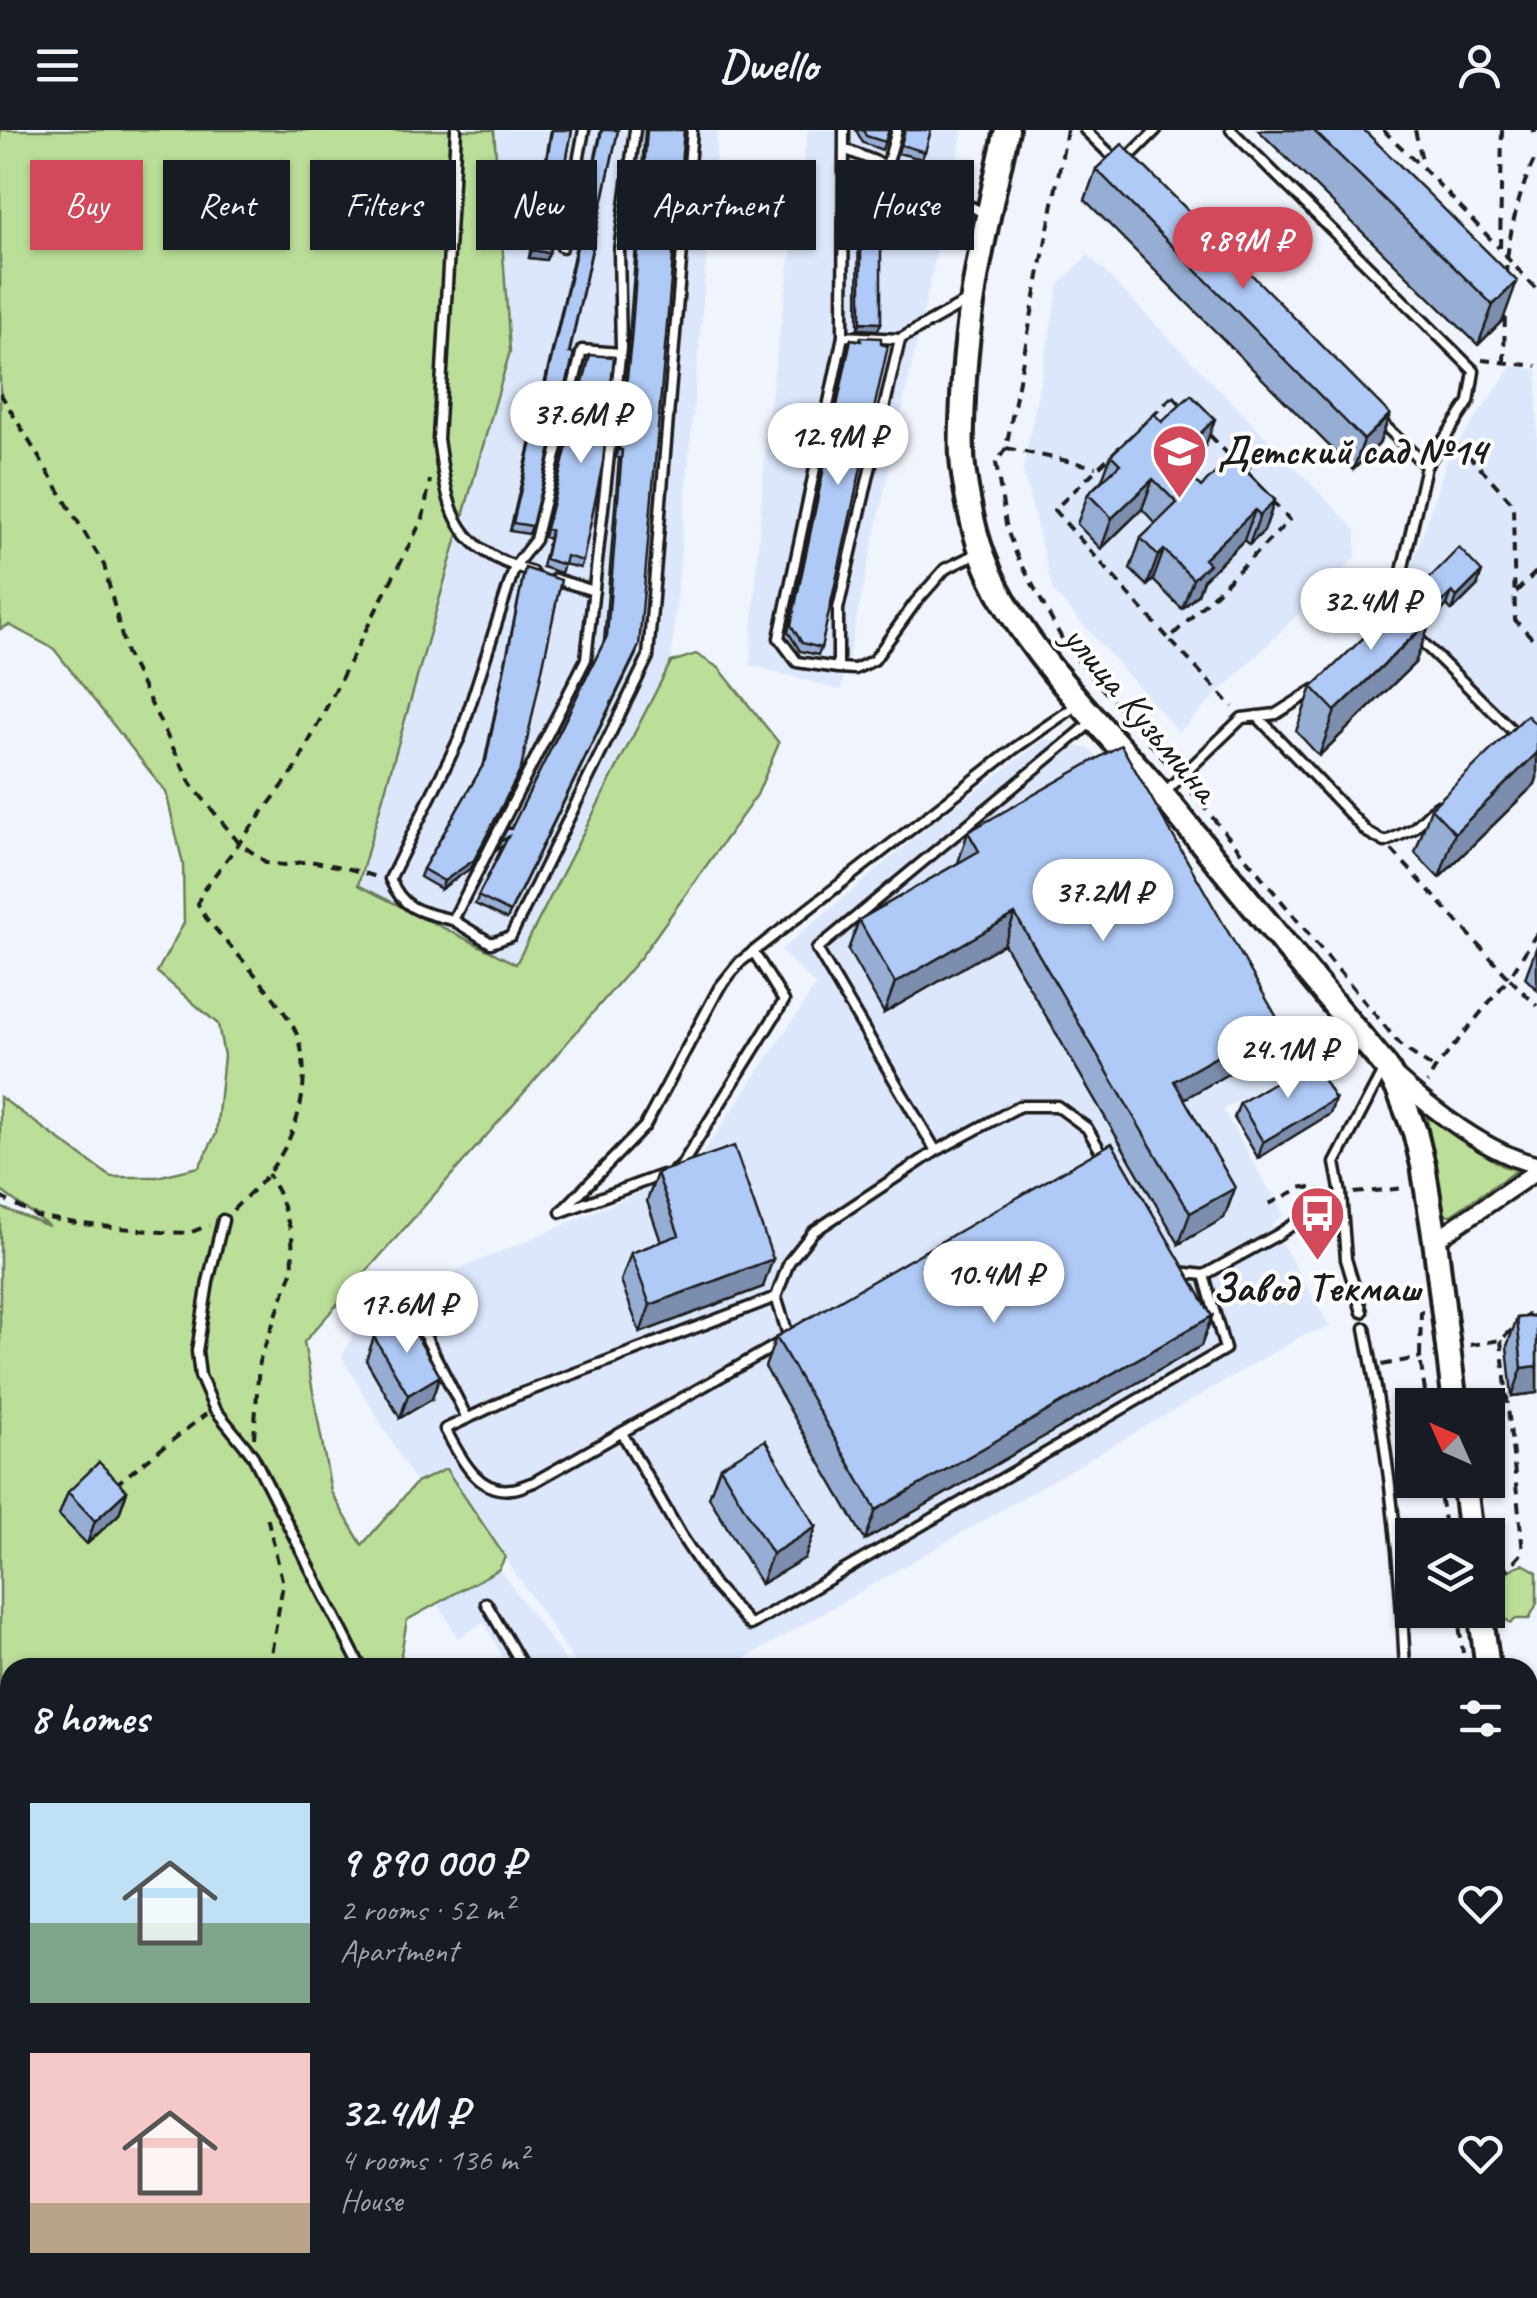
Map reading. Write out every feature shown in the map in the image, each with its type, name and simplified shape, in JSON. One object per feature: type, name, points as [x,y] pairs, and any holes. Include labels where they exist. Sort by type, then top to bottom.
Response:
[{"type":"main road","name":"улица Кузьмина","points":[[1006,130],[972,298],[964,373],[961,440],[966,488],[981,551],[1022,628],[1386,1068],[1415,1132],[1423,1164],[1453,1388]]},
{"type":"main road","points":[[1482,1628],[1487,1658]]},
{"type":"street","points":[[1386,1068],[1488,1146],[1537,1168]]},
{"type":"street","points":[[1436,1240],[1537,1168]]},
{"type":"lane","points":[[456,130],[438,439],[445,485],[460,530],[494,559],[594,591]]},
{"type":"lane","points":[[578,160],[584,130]]},
{"type":"lane","points":[[453,920],[586,659],[620,353],[620,250],[634,130]]},
{"type":"lane","points":[[620,353],[582,350],[535,540],[515,566],[460,737],[390,879],[398,896],[419,911],[453,920],[491,943],[511,936],[648,656],[692,130]]},
{"type":"lane","points":[[844,130],[843,336],[779,638],[797,662],[855,669],[874,660],[914,603],[945,568],[981,551]]},
{"type":"lane","points":[[888,160],[896,130]]},
{"type":"lane","points":[[1086,130],[1122,165],[1156,130]]},
{"type":"lane","points":[[1231,130],[1474,371],[1469,402],[1426,466],[1396,598],[1404,624],[1514,732],[1501,744]]},
{"type":"lane","points":[[844,149],[872,160]]},
{"type":"lane","points":[[974,207],[988,214]]},
{"type":"lane","points":[[843,336],[900,339],[972,298]]},
{"type":"lane","points":[[838,668],[838,609],[900,339]]},
{"type":"lane","points":[[1370,412],[1426,466]]},
{"type":"lane","points":[[1387,620],[1400,609]]},
{"type":"lane","points":[[1162,795],[1242,718],[1276,714],[1313,692],[1325,680]]},
{"type":"lane","points":[[754,952],[784,1001],[680,1168],[561,1212],[645,1126],[719,988],[740,962],[1015,748],[1088,711]]},
{"type":"lane","points":[[936,1151],[818,948],[1088,711]]},
{"type":"lane","points":[[1258,716],[1368,832],[1385,842],[1413,829],[1438,804]]},
{"type":"lane","points":[[1362,1312],[1346,1258],[1335,1162],[1386,1068]]},
{"type":"lane","points":[[776,1297],[515,1396],[445,1429],[475,1476],[490,1487],[510,1490],[534,1482],[789,1338],[776,1297],[790,1262],[813,1232],[936,1151],[1020,1106],[1057,1106],[1086,1128],[1105,1160]]},
{"type":"lane","points":[[1170,1270],[1204,1275],[1341,1194]]},
{"type":"lane","points":[[223,1220],[197,1351],[200,1376],[214,1408],[253,1456],[356,1658]]},
{"type":"lane","points":[[622,1432],[682,1537],[714,1584],[750,1625],[1225,1349],[1204,1275]]},
{"type":"lane","points":[[421,1328],[467,1418]]},
{"type":"lane","points":[[1365,1328],[1384,1428],[1406,1658]]},
{"type":"lane","points":[[486,1603],[518,1658]]},
{"type":"path","points":[[1066,130],[1006,448],[1098,468]]},
{"type":"path","points":[[1383,130],[1537,290]]},
{"type":"path","points":[[1414,130],[1424,169]]},
{"type":"path","points":[[1500,250],[1502,130]]},
{"type":"path","points":[[1506,275],[1521,199],[1537,154]]},
{"type":"path","points":[[1504,363],[1506,310]]},
{"type":"path","points":[[1461,358],[1537,366]]},
{"type":"path","points":[[0,393],[104,565],[126,653],[191,784],[239,843],[267,864],[309,861],[390,879]]},
{"type":"path","points":[[1170,639],[1290,520],[1173,396],[1054,510],[1170,639],[1242,718]]},
{"type":"path","points":[[1447,435],[1513,504],[1515,620],[1537,643]]},
{"type":"path","points":[[0,1198],[38,1216],[81,1224],[189,1232],[223,1220],[268,1174],[289,1142],[304,1080],[298,1038],[279,1006],[198,904],[201,893],[294,772],[423,518],[438,439]]},
{"type":"path","points":[[1514,594],[1537,571]]},
{"type":"path","points":[[1537,933],[1509,978],[1537,1006]]},
{"type":"path","points":[[253,1456],[259,1362],[293,1269],[292,1234],[268,1174]]},
{"type":"path","points":[[1501,1340],[1523,1552],[1505,1573]]},
{"type":"path","points":[[108,1490],[214,1408]]},
{"type":"path","points":[[264,1504],[283,1584],[269,1658]]},
{"type":"path","points":[[1460,1628],[1464,1658]]},
{"type":"shaded area","points":[[494,130],[718,130],[715,160],[617,160],[617,250],[707,250],[671,662],[516,964],[358,885],[510,351],[503,250],[597,250],[597,160],[496,160]]},
{"type":"shaded area","points":[[808,130],[963,130],[956,160],[836,160],[836,250],[937,250],[841,690],[750,665],[767,424],[791,250],[816,250],[816,160],[804,160]]},
{"type":"shaded area","name":"Детский сад №14","points":[[1088,255],[1356,530],[1356,557],[1179,732],[1053,591],[1023,470],[1059,285]]},
{"type":"shaded area","points":[[1512,366],[1537,370],[1537,745],[1397,610],[1448,458]]},
{"type":"shaded area","points":[[1045,739],[1089,749],[1156,815],[1301,1063],[1223,1110],[1284,1215],[1271,1225],[1330,1327],[1302,1336],[746,1658],[572,1658],[446,1469],[416,1483],[342,1357],[355,1331],[413,1289],[691,1171],[816,986],[781,950],[934,822]]},
{"type":"shaded area","points":[[499,1569],[563,1658],[503,1658],[484,1622],[458,1638],[438,1603]]},
{"type":"green space","points":[[0,130],[494,130],[496,160],[476,160],[476,250],[503,250],[510,351],[358,885],[516,964],[671,662],[696,654],[719,668],[779,743],[757,795],[640,958],[304,1342],[331,1492],[362,1545],[416,1483],[446,1469],[505,1557],[499,1569],[407,1620],[402,1658],[0,1658],[0,1207],[49,1226],[0,1190],[0,1097],[111,1177],[157,1177],[199,1167],[216,1134],[224,1056],[218,1024],[157,972],[184,923],[183,864],[166,792],[54,649],[9,625],[0,629]]},
{"type":"green space","points":[[1427,1117],[1503,1166],[1517,1170],[1451,1215],[1442,1214]]},
{"type":"green space","points":[[1523,1564],[1537,1572],[1537,1603],[1529,1619],[1511,1623],[1505,1618],[1505,1575]]},
{"type":"building","points":[[552,130],[572,130],[566,160],[547,160]]},
{"type":"building","points":[[602,130],[618,130],[597,226],[597,160]]},
{"type":"building","points":[[647,130],[684,130],[681,160],[645,160]]},
{"type":"building","points":[[863,130],[889,130],[885,142],[866,136]]},
{"type":"building","points":[[905,130],[931,130],[925,152],[901,145]]},
{"type":"building","points":[[1313,130],[1364,130],[1517,281],[1493,305]]},
{"type":"building","points":[[1122,144],[1390,414],[1364,440],[1096,169]]},
{"type":"building","points":[[576,250],[592,250],[569,353],[574,353],[532,526],[513,523]]},
{"type":"building","points":[[638,250],[674,250],[639,646],[510,912],[478,896],[508,837],[500,842],[509,825],[511,829],[607,636],[619,450]]},
{"type":"building","points":[[861,250],[881,250],[881,323],[861,322]]},
{"type":"building","points":[[861,337],[881,338],[881,344],[888,346],[821,648],[802,643],[791,625],[851,339],[861,341]]},
{"type":"building","points":[[590,355],[614,357],[603,462],[583,561],[566,556],[564,565],[545,559],[551,530],[546,529]]},
{"type":"building","points":[[1191,395],[1215,419],[1174,459],[1201,487],[1236,453],[1250,467],[1246,471],[1275,500],[1260,515],[1255,510],[1204,559],[1209,564],[1193,579],[1164,550],[1158,556],[1141,538],[1177,503],[1153,479],[1112,518],[1088,494],[1120,464],[1111,455],[1154,414],[1162,422]]},
{"type":"building","points":[[1459,548],[1482,572],[1457,597],[1452,592],[1432,612],[1413,595]]},
{"type":"building","points":[[525,568],[561,580],[521,769],[474,860],[444,881],[423,869],[486,760]]},
{"type":"building","points":[[1408,595],[1431,619],[1335,711],[1312,687]]},
{"type":"building","points":[[1527,715],[1537,726],[1537,753],[1455,833],[1431,808]]},
{"type":"building","points":[[1121,745],[1279,1021],[1174,1081],[1235,1188],[1190,1213],[1015,914],[895,983],[859,920],[979,851],[968,832]]},
{"type":"building","points":[[1312,1060],[1335,1099],[1263,1142],[1240,1103]]},
{"type":"building","points":[[1112,1143],[1212,1316],[876,1510],[776,1337]]},
{"type":"building","points":[[734,1146],[773,1259],[650,1305],[631,1253],[679,1235],[657,1173]]},
{"type":"building","points":[[1537,1316],[1537,1366],[1522,1368],[1517,1318]]},
{"type":"building","points":[[406,1318],[440,1376],[408,1395],[374,1337]]},
{"type":"building","points":[[765,1440],[816,1527],[772,1554],[720,1467]]},
{"type":"building","points":[[99,1462],[127,1491],[95,1521],[68,1492]]},
{"type":"place","name":"Детский сад №14","points":[[1179,500]]},
{"type":"place","name":"Завод Текмаш","points":[[1317,1263]]}]
